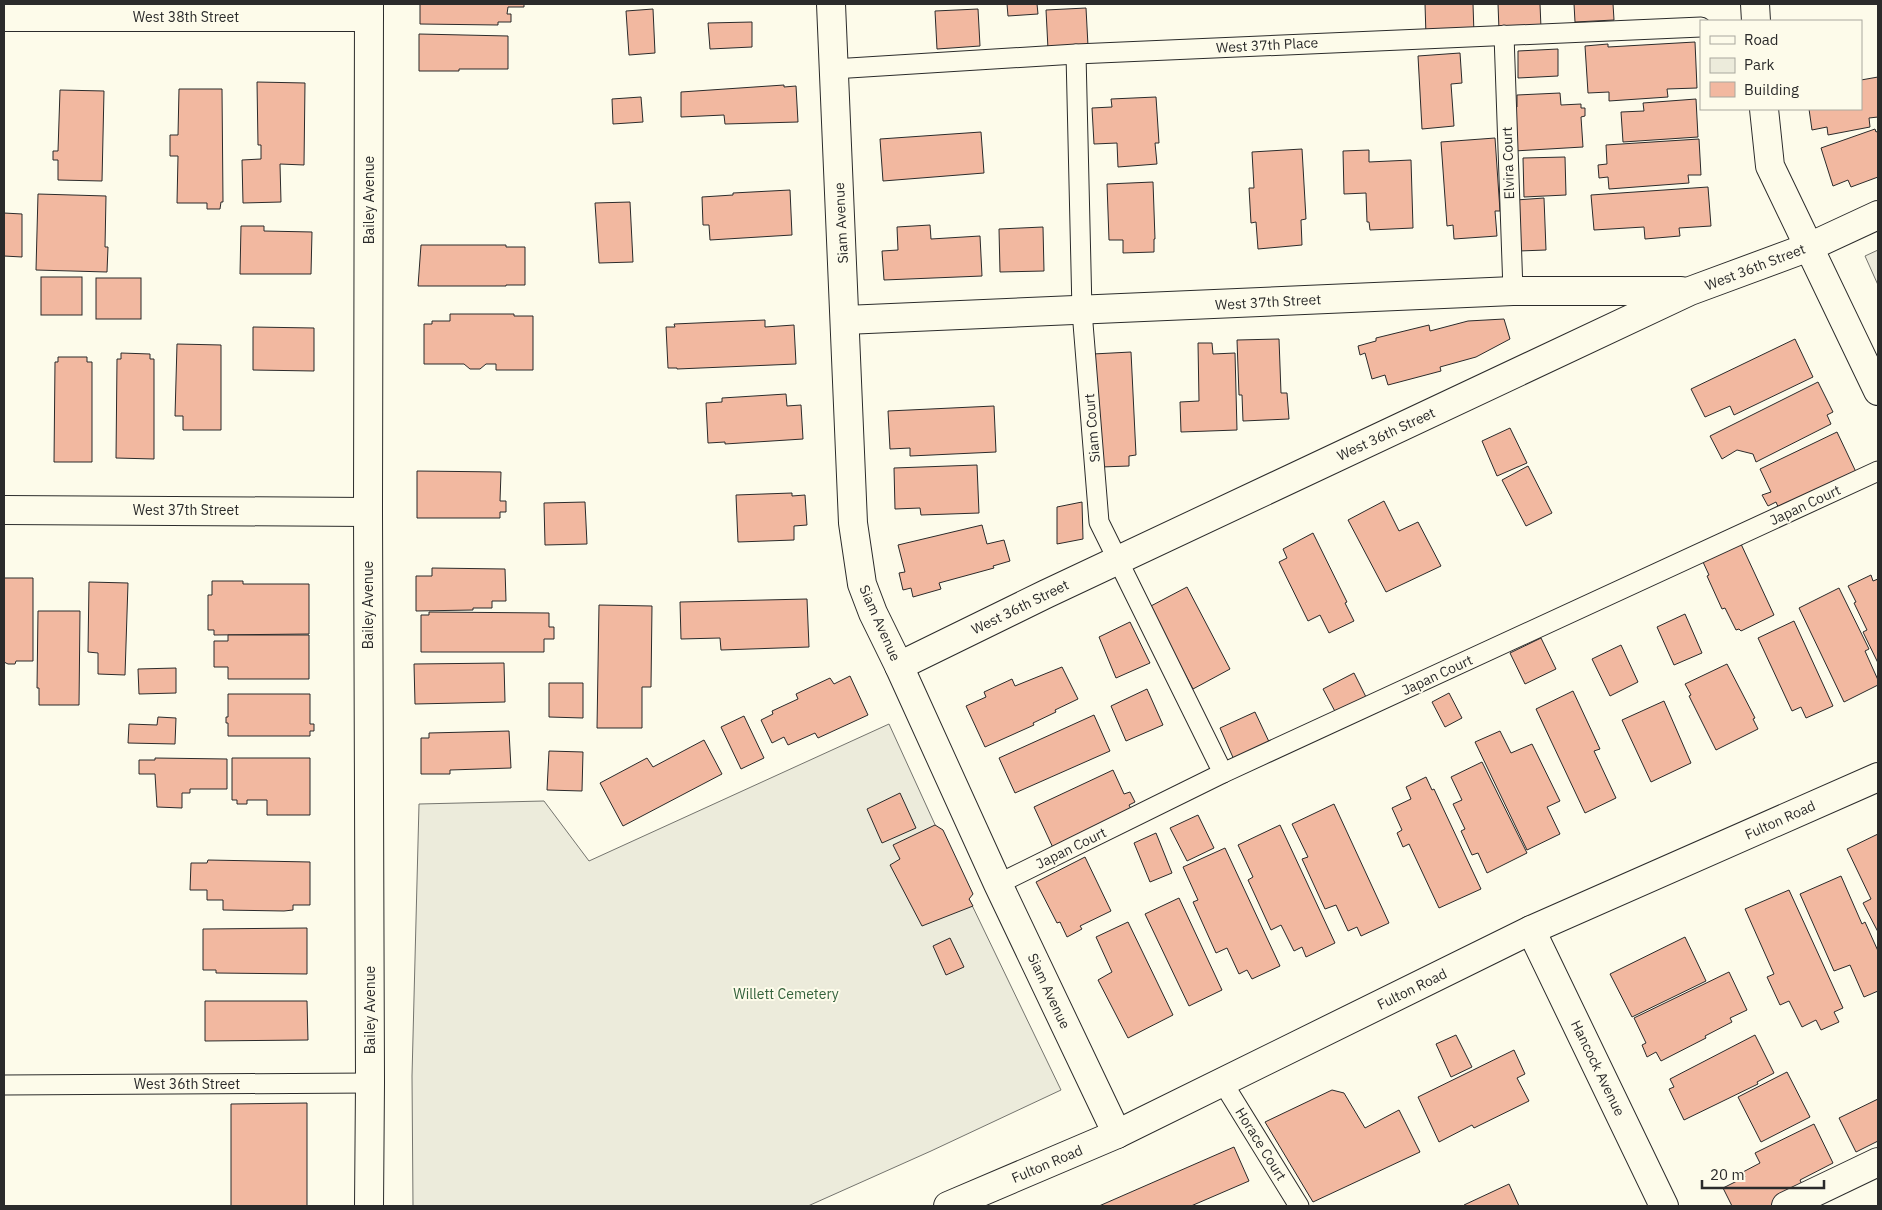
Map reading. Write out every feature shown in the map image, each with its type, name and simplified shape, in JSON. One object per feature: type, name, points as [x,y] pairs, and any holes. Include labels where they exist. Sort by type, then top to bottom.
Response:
[{"type":"street","name":"Siam Avenue","points":[[831,4],[853,523],[862,584],[873,613],[998,884],[1118,1134]]},
{"type":"street","points":[[1755,4],[1756,20]]},
{"type":"street","name":"West 38th Street","points":[[4,17],[369,10]]},
{"type":"street","name":"Bailey Avenue","points":[[369,10],[369,1206]]},
{"type":"street","points":[[1764,110],[1770,166],[1878,391]]},
{"type":"street","name":"West 36th Street","points":[[899,666],[1046,594],[1690,291],[1809,247],[1878,215]]},
{"type":"street","name":"West 37th Street","points":[[845,320],[1513,291],[1690,291]]},
{"type":"street","name":"West 37th Street","points":[[4,510],[368,512]]},
{"type":"street","name":"Fulton Road","points":[[952,1205],[1118,1134],[1531,930],[1878,777]]},
{"type":"street","name":"Hancock Avenue","points":[[1531,930],[1664,1206]]},
{"type":"street","points":[[1786,1206],[1878,1162]]},
{"type":"lane","name":"West 37th Place","points":[[833,69],[1076,54],[1700,26]]},
{"type":"lane","name":"Elvira Court","points":[[1504,35],[1513,291]]},
{"type":"lane","name":"Siam Court","points":[[1076,54],[1082,311],[1099,522],[1223,773]]},
{"type":"lane","name":"Japan Court","points":[[998,884],[1223,773],[1878,471]]},
{"type":"lane","name":"Horace Court","points":[[1223,1082],[1299,1206]]},
{"type":"lane","name":"West 36th Street","points":[[4,1084],[370,1083]]},
{"type":"green space","name":"Willett Cemetery","points":[[889,724],[969,899],[1061,1090],[808,1206],[413,1206],[412,1076],[419,804],[544,801],[589,861]]},
{"type":"shaded area","points":[[1878,250],[1878,285],[1865,256]]},
{"type":"building","points":[[420,4],[524,4],[524,7],[508,7],[507,14],[511,14],[511,22],[498,22],[498,25],[420,24]]},
{"type":"building","points":[[1007,4],[1037,4],[1038,14],[1008,16]]},
{"type":"building","points":[[1425,4],[1473,4],[1474,34],[1426,36]]},
{"type":"building","points":[[1498,4],[1540,4],[1541,28],[1499,30]]},
{"type":"building","points":[[1574,4],[1613,4],[1614,20],[1575,22]]},
{"type":"building","points":[[1086,8],[1088,46],[1048,49],[1046,10]]},
{"type":"building","points":[[653,9],[655,53],[629,55],[626,11]]},
{"type":"building","points":[[978,9],[980,46],[937,49],[935,11]]},
{"type":"building","points":[[752,22],[752,47],[710,49],[708,23]]},
{"type":"building","points":[[419,34],[508,36],[508,69],[419,71]]},
{"type":"building","points":[[1695,42],[1697,88],[1667,89],[1668,97],[1609,101],[1609,92],[1588,93],[1585,46],[1608,44],[1608,47]]},
{"type":"building","points":[[1558,49],[1558,76],[1518,78],[1518,51]]},
{"type":"building","points":[[1460,53],[1462,83],[1451,84],[1454,126],[1422,129],[1418,56]]},
{"type":"building","points":[[1878,77],[1878,117],[1869,118],[1870,127],[1828,135],[1827,127],[1812,130],[1809,110],[1862,110],[1862,80]]},
{"type":"building","points":[[257,82],[305,83],[304,165],[280,164],[281,202],[243,203],[242,160],[261,159],[261,145],[258,145]]},
{"type":"building","points":[[784,85],[784,87],[796,86],[798,122],[725,124],[724,115],[681,117],[681,92]]},
{"type":"building","points":[[179,89],[222,89],[223,202],[221,202],[220,209],[207,209],[207,203],[177,203],[178,156],[170,156],[170,135],[178,135]]},
{"type":"building","points":[[60,90],[104,91],[102,181],[58,180],[58,160],[53,160],[53,151],[58,151]]},
{"type":"building","points":[[1560,93],[1561,105],[1581,104],[1581,108],[1585,108],[1585,116],[1581,117],[1583,147],[1514,151],[1511,107],[1517,107],[1517,95]]},
{"type":"building","points":[[641,97],[643,122],[613,124],[612,99]]},
{"type":"building","points":[[1156,97],[1159,143],[1155,143],[1157,164],[1118,167],[1117,143],[1094,144],[1092,108],[1112,107],[1111,99]]},
{"type":"building","points":[[1696,99],[1698,137],[1623,142],[1621,112],[1644,111],[1643,103]]},
{"type":"building","points":[[1875,129],[1876,132],[1878,131],[1878,177],[1851,187],[1848,180],[1833,186],[1821,148]]},
{"type":"building","points":[[981,132],[984,173],[883,181],[880,139]]},
{"type":"building","points":[[1495,138],[1500,211],[1495,211],[1497,236],[1454,239],[1453,225],[1447,226],[1441,142]]},
{"type":"building","points":[[1699,139],[1701,175],[1688,175],[1689,183],[1609,189],[1608,177],[1599,178],[1598,165],[1607,164],[1606,145]]},
{"type":"building","points":[[1302,149],[1306,219],[1301,220],[1302,245],[1258,249],[1256,222],[1251,223],[1249,188],[1254,188],[1252,152]]},
{"type":"building","points":[[1369,150],[1369,162],[1411,160],[1413,228],[1370,230],[1369,222],[1367,222],[1366,193],[1344,194],[1343,151]]},
{"type":"building","points":[[1565,157],[1566,195],[1524,197],[1523,158]]},
{"type":"building","points":[[1153,182],[1154,252],[1123,253],[1123,240],[1109,240],[1107,184]]},
{"type":"building","points":[[1708,187],[1711,226],[1679,228],[1680,236],[1645,239],[1644,227],[1594,230],[1591,195]]},
{"type":"building","points":[[790,190],[792,235],[710,240],[709,225],[703,225],[702,197],[733,195],[733,193]]},
{"type":"building","points":[[38,194],[106,196],[105,247],[108,247],[107,272],[36,270]]},
{"type":"building","points":[[1544,198],[1546,250],[1519,251],[1516,200]]},
{"type":"building","points":[[630,202],[633,262],[599,263],[595,203]]},
{"type":"building","points":[[4,213],[22,214],[22,257],[4,256]]},
{"type":"building","points":[[930,225],[931,239],[980,236],[982,276],[884,280],[882,251],[898,250],[897,227]]},
{"type":"building","points":[[241,226],[264,226],[264,231],[312,232],[311,274],[240,274]]},
{"type":"building","points":[[1043,227],[1044,271],[1000,272],[999,229]]},
{"type":"building","points":[[421,245],[506,245],[506,247],[525,247],[525,285],[418,286]]},
{"type":"building","points":[[41,277],[82,277],[82,315],[41,315]]},
{"type":"building","points":[[96,278],[141,278],[141,319],[96,319]]},
{"type":"building","points":[[450,314],[514,314],[514,316],[533,316],[533,370],[496,370],[496,364],[486,364],[480,369],[470,369],[464,364],[424,364],[424,324],[432,324],[432,321],[450,321]]},
{"type":"building","points":[[1504,319],[1510,339],[1476,357],[1440,367],[1441,371],[1388,385],[1385,375],[1372,379],[1365,353],[1360,355],[1358,346],[1376,341],[1376,338],[1429,325],[1430,331],[1468,321]]},
{"type":"building","points":[[765,320],[765,327],[794,325],[796,364],[668,368],[666,327],[675,327],[674,324]]},
{"type":"building","points":[[253,327],[314,328],[314,371],[253,370]]},
{"type":"building","points":[[1279,339],[1281,393],[1287,393],[1289,419],[1243,421],[1242,395],[1239,395],[1237,340]]},
{"type":"building","points":[[1795,339],[1813,377],[1734,415],[1730,406],[1705,417],[1691,389]]},
{"type":"building","points":[[1198,343],[1212,343],[1213,354],[1235,353],[1237,430],[1181,432],[1180,402],[1199,401]]},
{"type":"building","points":[[177,344],[221,345],[221,430],[183,430],[183,416],[175,416]]},
{"type":"building","points":[[1131,352],[1136,455],[1129,456],[1129,466],[1101,467],[1093,354]]},
{"type":"building","points":[[121,353],[150,354],[150,359],[154,359],[154,459],[116,458],[117,359],[121,359]]},
{"type":"building","points":[[58,357],[87,357],[87,362],[92,362],[92,462],[54,462],[55,362],[58,362]]},
{"type":"building","points":[[1818,382],[1833,412],[1827,415],[1831,424],[1756,462],[1753,454],[1737,450],[1722,459],[1710,436]]},
{"type":"building","points":[[786,394],[787,406],[801,405],[803,439],[725,444],[725,442],[708,443],[706,403],[722,402],[722,398]]},
{"type":"building","points":[[994,406],[996,452],[910,456],[910,448],[890,449],[888,411]]},
{"type":"building","points":[[1510,428],[1527,463],[1497,476],[1482,441]]},
{"type":"building","points":[[1837,432],[1856,472],[1779,509],[1776,502],[1768,506],[1762,495],[1771,492],[1760,469]]},
{"type":"building","points":[[977,465],[979,513],[921,515],[920,508],[895,509],[894,468]]},
{"type":"building","points":[[1528,466],[1552,513],[1526,526],[1502,480]]},
{"type":"building","points":[[417,471],[501,472],[500,501],[506,501],[506,512],[500,512],[500,518],[417,518]]},
{"type":"building","points":[[792,493],[792,496],[805,495],[807,525],[794,526],[794,540],[738,542],[736,495]]},
{"type":"building","points":[[1384,501],[1399,531],[1418,522],[1441,566],[1386,592],[1348,520]]},
{"type":"building","points":[[585,502],[587,544],[545,545],[544,503]]},
{"type":"building","points":[[1082,502],[1083,539],[1057,544],[1057,507]]},
{"type":"building","points":[[982,525],[987,544],[1004,540],[1010,561],[993,566],[994,568],[939,583],[941,589],[913,597],[911,588],[903,590],[899,573],[905,572],[898,545]]},
{"type":"building","points":[[1313,533],[1347,602],[1345,603],[1354,621],[1329,633],[1320,615],[1308,621],[1279,562],[1287,558],[1283,549]]},
{"type":"building","points":[[1741,544],[1774,615],[1741,631],[1739,629],[1736,630],[1725,608],[1722,609],[1707,576],[1709,575],[1703,562]]},
{"type":"building","points":[[432,568],[505,569],[506,601],[492,601],[492,608],[416,611],[416,576],[432,576]]},
{"type":"building","points":[[1871,575],[1873,581],[1878,579],[1878,663],[1863,632],[1867,630],[1848,586]]},
{"type":"building","points":[[4,578],[33,578],[33,661],[16,661],[15,664],[4,662]]},
{"type":"building","points":[[212,581],[243,581],[243,584],[309,584],[309,634],[214,635],[214,630],[208,630],[208,595],[212,595]]},
{"type":"building","points":[[89,582],[128,583],[125,675],[98,674],[98,653],[88,652]]},
{"type":"building","points":[[1187,587],[1230,669],[1193,689],[1149,607]]},
{"type":"building","points":[[1839,588],[1869,649],[1865,651],[1878,680],[1878,685],[1844,702],[1799,608]]},
{"type":"building","points":[[807,599],[809,647],[721,650],[720,638],[681,639],[680,602]]},
{"type":"building","points":[[599,605],[652,606],[651,687],[642,687],[642,728],[597,728]]},
{"type":"building","points":[[38,611],[80,611],[79,705],[39,705],[39,688],[37,688]]},
{"type":"building","points":[[429,612],[549,613],[549,627],[554,627],[554,639],[544,639],[544,652],[421,652],[421,615],[429,615]]},
{"type":"building","points":[[1685,614],[1702,653],[1674,665],[1657,627]]},
{"type":"building","points":[[1794,621],[1833,706],[1806,718],[1801,707],[1792,711],[1758,638]]},
{"type":"building","points":[[1130,622],[1150,663],[1116,678],[1099,637]]},
{"type":"building","points":[[228,635],[309,635],[309,679],[228,679],[228,667],[214,667],[214,641],[228,641]]},
{"type":"building","points":[[1541,638],[1556,669],[1525,684],[1510,653]]},
{"type":"building","points":[[1621,645],[1638,682],[1610,696],[1592,659]]},
{"type":"building","points":[[504,663],[505,702],[415,704],[414,664]]},
{"type":"building","points":[[1727,664],[1755,718],[1753,719],[1758,729],[1716,750],[1685,684]]},
{"type":"building","points":[[1062,667],[1078,699],[1033,723],[1034,725],[985,747],[966,706],[986,697],[984,692],[1012,679],[1015,686]]},
{"type":"building","points":[[176,668],[176,693],[139,694],[138,669]]},
{"type":"building","points":[[1354,673],[1368,701],[1338,717],[1323,689]]},
{"type":"building","points":[[850,676],[868,715],[818,738],[815,733],[788,745],[784,737],[772,743],[761,720],[773,714],[772,711],[798,699],[796,694],[830,678],[834,684]]},
{"type":"building","points":[[549,683],[583,683],[583,718],[549,717]]},
{"type":"building","points":[[1147,689],[1163,725],[1126,741],[1111,706]]},
{"type":"building","points":[[1573,691],[1600,749],[1594,751],[1616,798],[1585,813],[1536,709]]},
{"type":"building","points":[[1449,693],[1462,718],[1445,727],[1432,702]]},
{"type":"building","points":[[228,694],[310,694],[310,724],[314,724],[314,731],[310,731],[310,736],[228,736],[226,717],[228,717]]},
{"type":"building","points":[[1664,701],[1691,763],[1651,782],[1622,720]]},
{"type":"building","points":[[1255,712],[1271,746],[1235,762],[1220,728]]},
{"type":"building","points":[[1094,715],[1110,751],[1015,793],[999,758]]},
{"type":"building","points":[[744,716],[764,758],[741,769],[721,727]]},
{"type":"building","points":[[158,717],[176,718],[175,744],[128,743],[129,724],[157,725]]},
{"type":"building","points":[[509,731],[511,768],[450,770],[450,774],[421,774],[421,738],[429,738],[429,733]]},
{"type":"building","points":[[1500,731],[1511,753],[1532,744],[1560,801],[1547,807],[1560,834],[1527,850],[1475,742]]},
{"type":"building","points":[[704,740],[722,774],[623,826],[600,783],[647,758],[653,767]]},
{"type":"building","points":[[549,751],[583,752],[582,791],[547,790]]},
{"type":"building","points":[[155,758],[227,759],[227,789],[190,789],[190,793],[182,793],[182,808],[157,807],[155,774],[139,774],[139,760],[155,760]]},
{"type":"building","points":[[232,758],[310,758],[310,815],[267,815],[267,800],[247,800],[247,804],[237,804],[237,800],[232,800]]},
{"type":"building","points":[[1482,762],[1527,853],[1487,873],[1478,853],[1472,855],[1461,831],[1465,829],[1453,804],[1462,800],[1451,777]]},
{"type":"building","points":[[1113,770],[1124,794],[1130,792],[1135,802],[1129,805],[1134,815],[1055,852],[1034,807]]},
{"type":"building","points":[[1426,777],[1432,790],[1434,789],[1481,889],[1439,908],[1409,844],[1403,847],[1397,833],[1402,830],[1392,808],[1411,799],[1406,787]]},
{"type":"building","points":[[900,793],[916,828],[882,843],[867,809]]},
{"type":"building","points":[[1334,804],[1389,923],[1361,936],[1357,927],[1348,931],[1336,905],[1325,909],[1302,859],[1308,857],[1292,824]]},
{"type":"building","points":[[1198,815],[1214,848],[1187,861],[1170,828]]},
{"type":"building","points":[[935,825],[943,830],[973,894],[969,899],[973,906],[922,926],[890,865],[900,859],[893,845]]},
{"type":"building","points":[[1280,825],[1335,943],[1306,957],[1302,947],[1294,951],[1281,925],[1271,930],[1248,880],[1253,877],[1238,845]]},
{"type":"building","points":[[1156,833],[1172,873],[1150,882],[1134,843]]},
{"type":"building","points":[[1878,834],[1878,932],[1863,903],[1871,899],[1847,849]]},
{"type":"building","points":[[1225,848],[1280,966],[1252,979],[1247,970],[1239,974],[1227,948],[1216,953],[1193,902],[1198,900],[1183,867]]},
{"type":"building","points":[[1085,857],[1111,911],[1080,926],[1082,929],[1067,937],[1060,922],[1057,923],[1036,882]]},
{"type":"building","points":[[208,860],[310,862],[310,905],[293,905],[293,910],[284,911],[223,910],[223,900],[207,900],[207,890],[190,890],[191,863],[207,863]]},
{"type":"building","points":[[1841,876],[1862,924],[1865,922],[1878,951],[1878,991],[1864,997],[1850,965],[1834,971],[1800,894]]},
{"type":"building","points":[[1789,890],[1843,1008],[1834,1012],[1839,1022],[1821,1030],[1816,1020],[1802,1027],[1789,1001],[1780,1005],[1767,977],[1774,974],[1745,909]]},
{"type":"building","points":[[1179,898],[1222,990],[1189,1006],[1145,914]]},
{"type":"building","points":[[1128,922],[1173,1015],[1128,1038],[1098,980],[1112,972],[1096,937]]},
{"type":"building","points":[[307,928],[307,974],[216,973],[216,970],[203,970],[203,929]]},
{"type":"building","points":[[1685,937],[1706,981],[1632,1017],[1610,974]]},
{"type":"building","points":[[950,938],[964,967],[946,975],[933,946]]},
{"type":"building","points":[[1729,972],[1747,1010],[1730,1018],[1732,1022],[1705,1036],[1706,1038],[1661,1061],[1656,1052],[1647,1057],[1642,1045],[1646,1043],[1634,1018]]},
{"type":"building","points":[[205,1001],[307,1001],[308,1040],[205,1041]]},
{"type":"building","points":[[1456,1035],[1472,1067],[1451,1077],[1436,1044]]},
{"type":"building","points":[[1755,1035],[1774,1073],[1757,1082],[1758,1084],[1684,1120],[1669,1089],[1674,1087],[1670,1079]]},
{"type":"building","points":[[1514,1050],[1525,1074],[1517,1078],[1529,1101],[1474,1128],[1472,1125],[1439,1142],[1418,1097]]},
{"type":"building","points":[[1787,1072],[1810,1117],[1761,1142],[1738,1097]]},
{"type":"building","points":[[1332,1090],[1344,1093],[1365,1128],[1399,1110],[1420,1152],[1313,1202],[1265,1122]]},
{"type":"building","points":[[1878,1099],[1878,1141],[1856,1152],[1839,1118]]},
{"type":"building","points":[[307,1103],[307,1206],[231,1206],[231,1104]]},
{"type":"building","points":[[1814,1124],[1833,1163],[1800,1180],[1805,1191],[1775,1206],[1732,1206],[1723,1188],[1745,1177],[1743,1172],[1760,1163],[1755,1153]]},
{"type":"building","points":[[1234,1147],[1249,1181],[1191,1206],[1099,1206]]},
{"type":"building","points":[[1509,1184],[1519,1206],[1464,1205]]}]
